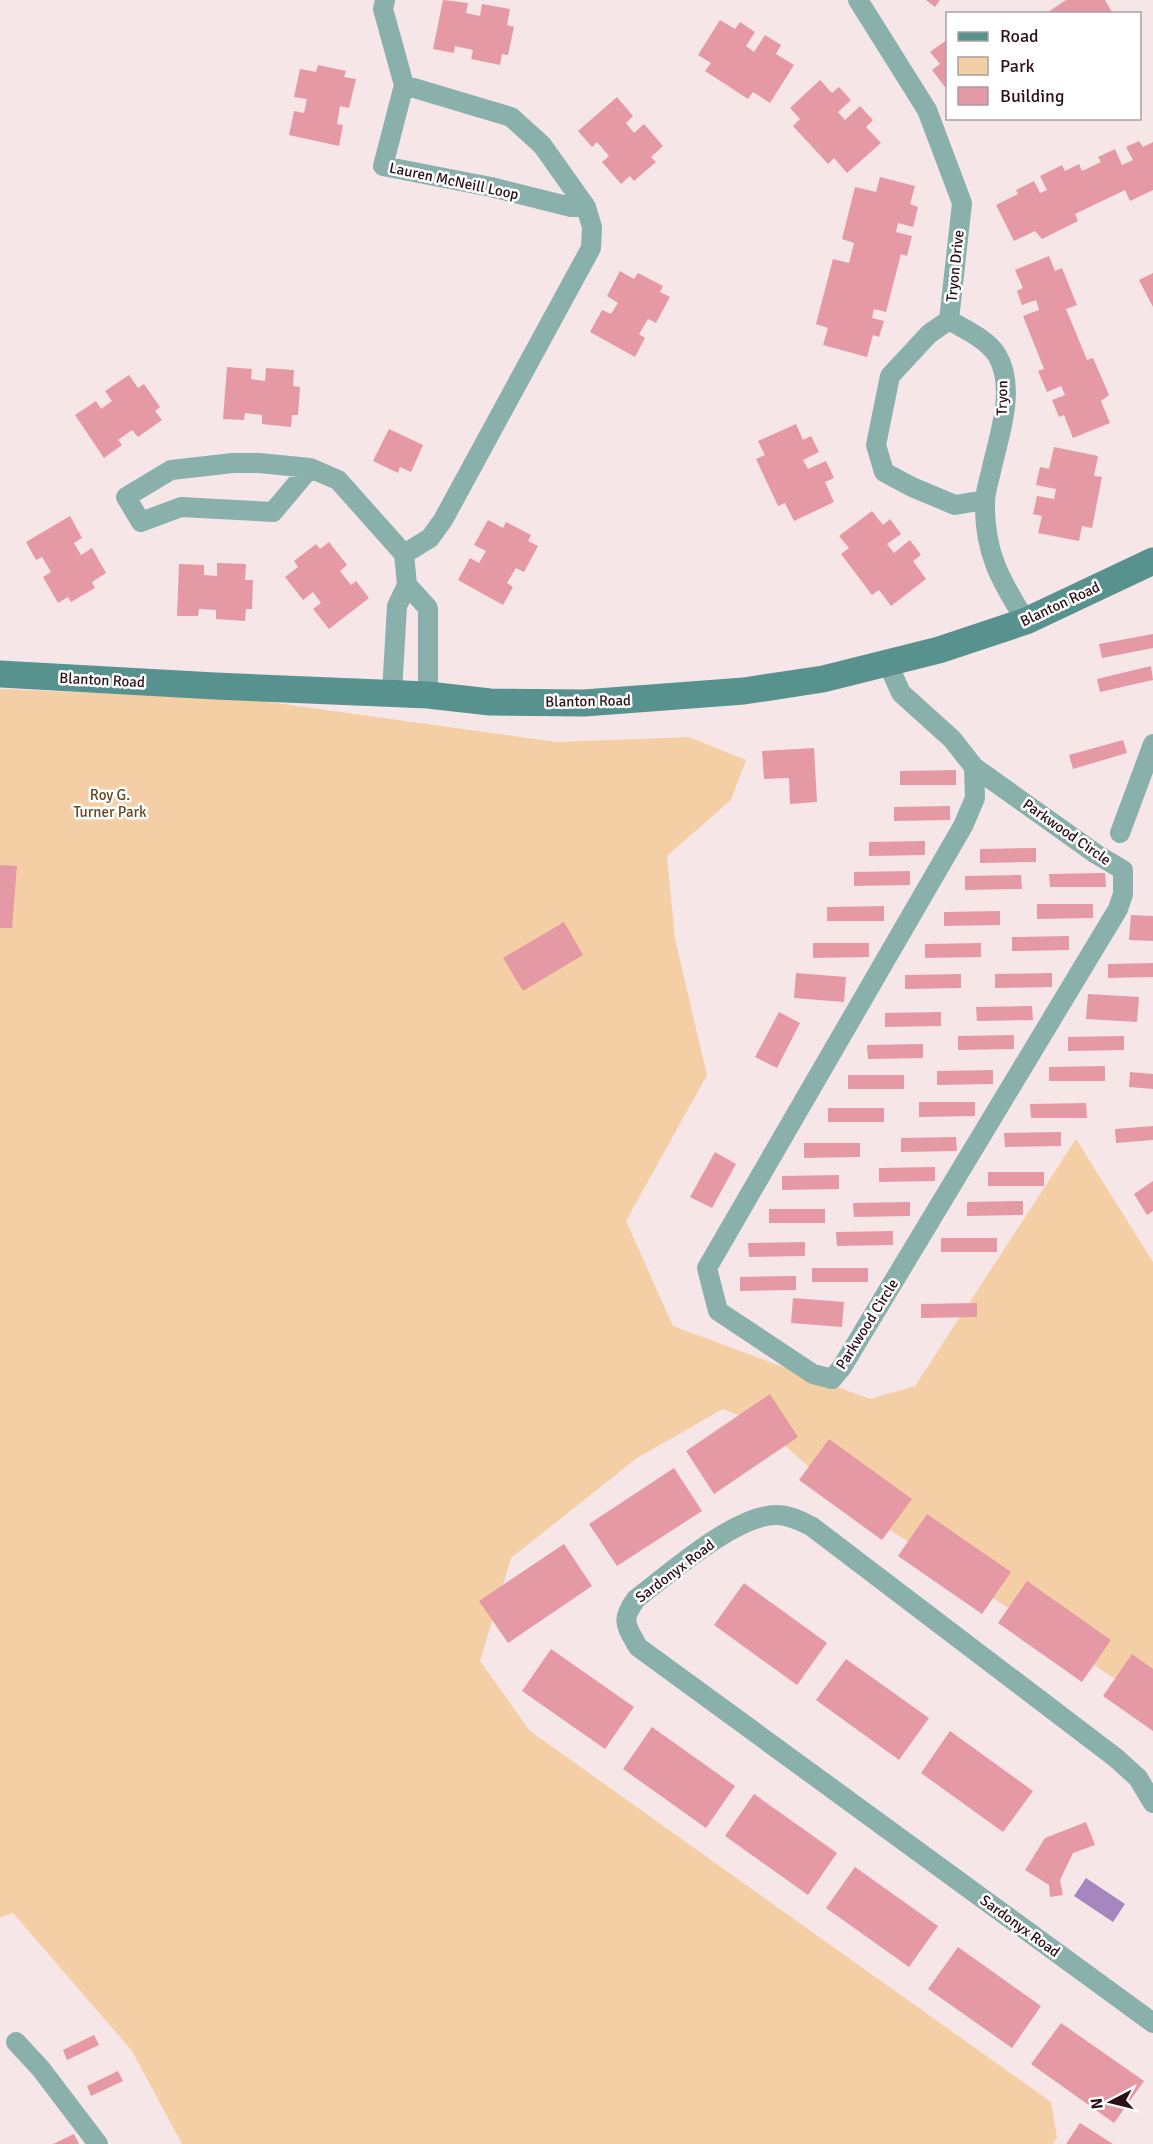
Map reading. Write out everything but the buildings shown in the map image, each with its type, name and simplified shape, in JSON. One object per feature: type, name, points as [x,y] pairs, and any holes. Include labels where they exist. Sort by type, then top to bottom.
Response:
[{"type":"street","points":[[386,0],[383,9],[404,85],[511,117],[542,145],[586,207],[592,237],[586,257],[442,520],[430,538],[404,554]]},
{"type":"street","name":"Tryon Drive","points":[[858,0],[927,110],[962,203],[949,320],[929,334],[890,376],[876,445],[884,472],[912,487],[955,505],[985,500]]},
{"type":"street","name":"Lauren McNeill Loop","points":[[404,85],[383,166],[491,187],[571,207],[586,207]]},
{"type":"street","name":"Tryon","points":[[949,320],[972,333],[996,354],[1006,382],[1003,420],[985,500]]},
{"type":"street","points":[[310,468],[273,512],[181,507],[141,522],[126,497],[171,470],[259,463],[310,468],[338,480],[404,554],[407,585],[397,606],[392,693]]},
{"type":"street","points":[[985,500],[987,540],[999,580],[1026,621]]},
{"type":"street","name":"Blanton Road","points":[[0,674],[428,695],[489,702],[584,703],[664,699],[789,684],[888,664],[1026,621],[1153,561]]},
{"type":"street","points":[[407,585],[428,608],[428,695]]},
{"type":"street","name":"Parkwood Circle","points":[[888,664],[901,693],[952,739],[975,767],[1096,854],[1123,870],[1123,894],[1118,909],[842,1367],[832,1379],[813,1374],[718,1311],[707,1268],[963,826],[975,798],[975,767]]},
{"type":"street","points":[[1120,832],[1153,744]]},
{"type":"street","name":"Sardonyx Road","points":[[1153,1803],[1138,1778],[1116,1758],[811,1526],[795,1518],[777,1515],[743,1523],[636,1599],[626,1612],[625,1624],[638,1647],[1153,2023]]},
{"type":"street","points":[[16,2042],[41,2069],[98,2144]]},
{"type":"green space","name":"Roy G. Turner Park","points":[[0,689],[247,699],[557,742],[689,737],[746,760],[731,800],[667,856],[675,939],[707,1075],[626,1221],[673,1326],[870,1399],[915,1386],[1076,1139],[1153,1262],[1153,1704],[848,1502],[761,1424],[723,1409],[637,1458],[511,1558],[480,1661],[530,1731],[1051,2102],[1057,2138],[1053,2144],[182,2144],[132,2051],[13,1913],[0,1917]]},
{"type":"shaded area","points":[[1086,1878],[1125,1904],[1113,1922],[1074,1896]]}]
